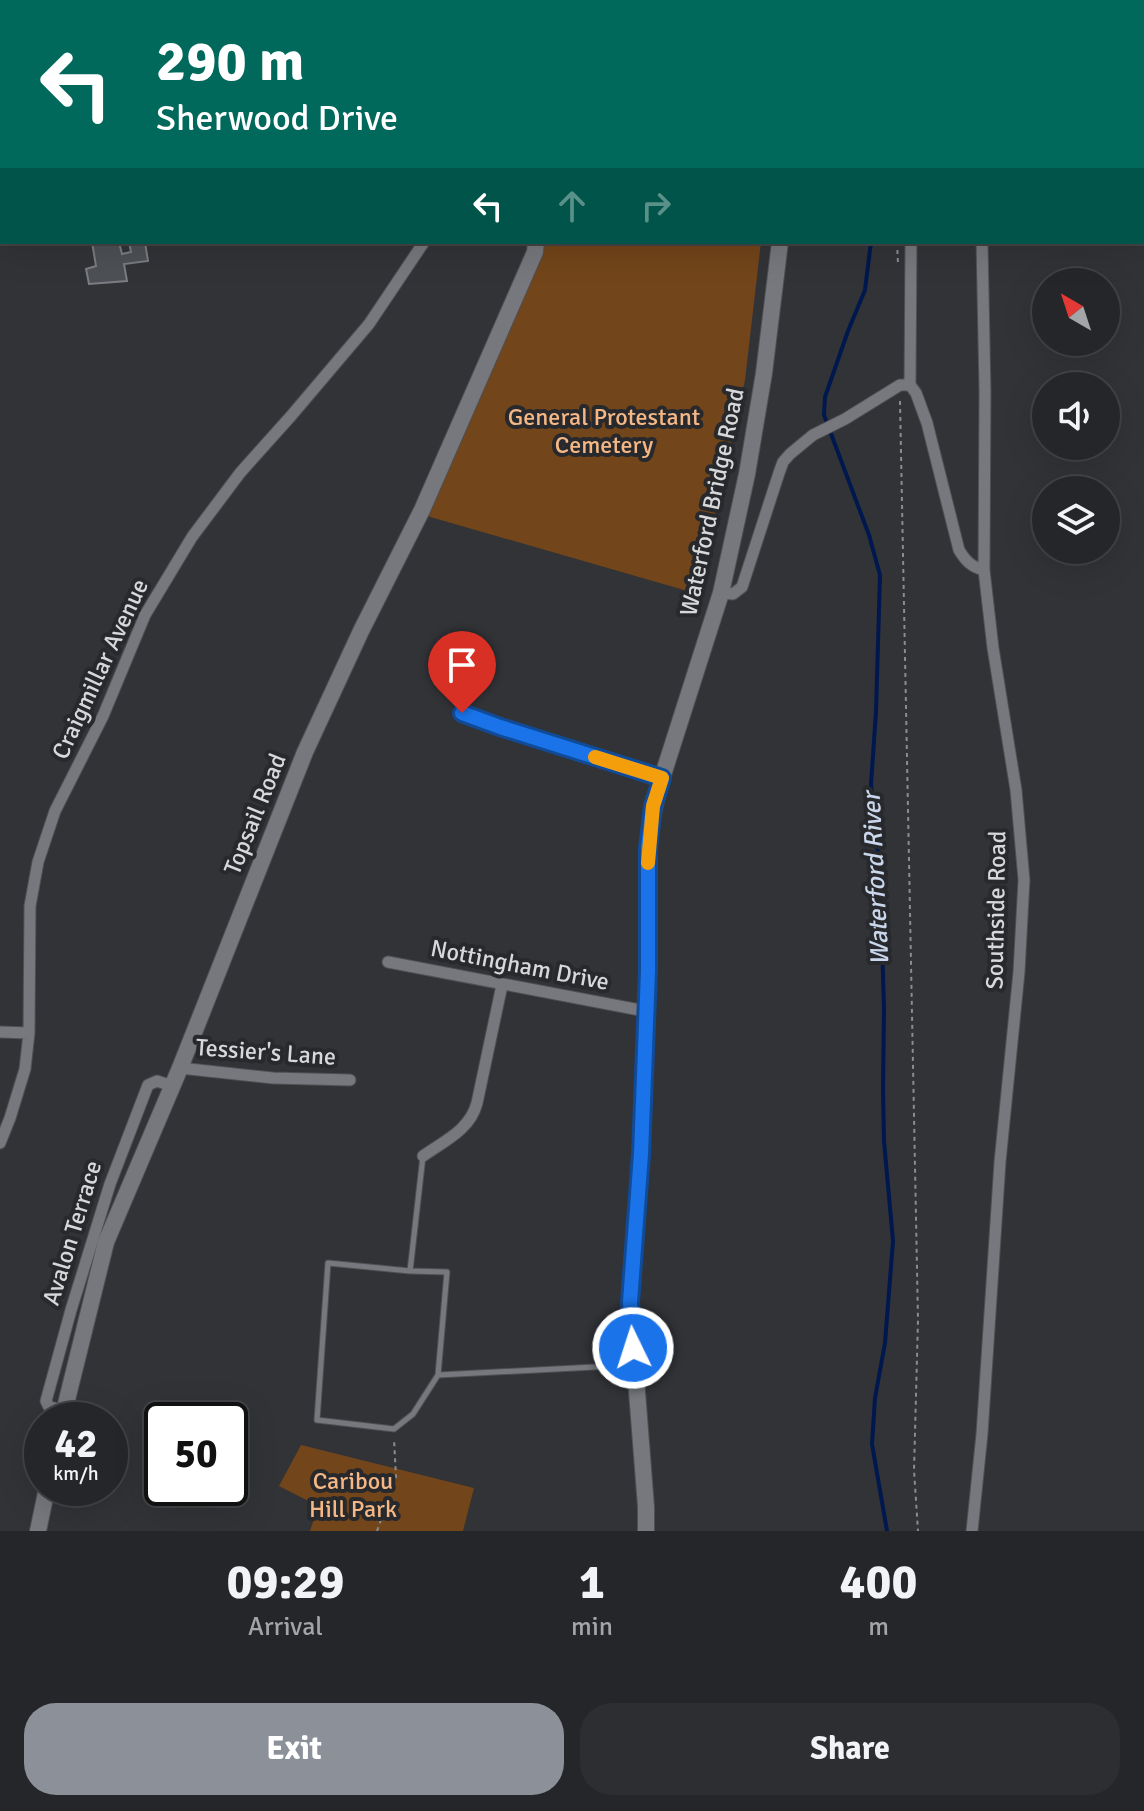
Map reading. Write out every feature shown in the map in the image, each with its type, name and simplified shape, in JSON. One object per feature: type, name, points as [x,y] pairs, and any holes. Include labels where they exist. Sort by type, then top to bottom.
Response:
[{"type":"street","name":"Craigmillar Avenue","points":[[0,1143],[25,1069],[29,1033],[30,906],[38,862],[55,811],[103,716],[145,615],[192,537],[240,473],[369,324],[423,244]]},
{"type":"street","name":"Topsail Road","points":[[66,1402],[106,1242],[180,1068],[305,752],[422,510],[499,337],[536,244]]},
{"type":"street","name":"Waterford Bridge Road","points":[[646,1531],[630,1302],[641,1154],[648,971],[648,848],[653,806],[721,593],[747,474],[774,302],[780,244]]},
{"type":"street","points":[[911,244],[910,385],[927,423],[959,550],[974,567],[984,570]]},
{"type":"street","name":"Southside Road","points":[[972,1531],[1024,880],[1016,790],[984,570],[982,244]]},
{"type":"street","points":[[721,593],[733,594],[742,587],[783,462],[813,435],[900,385],[910,385]]},
{"type":"street","points":[[462,713],[662,778]]},
{"type":"street","name":"Nottingham Drive","points":[[388,962],[645,1011]]},
{"type":"street","points":[[423,1156],[472,1119],[502,985]]},
{"type":"street","points":[[0,1032],[29,1033]]},
{"type":"street","name":"Tessier's Lane","points":[[180,1068],[273,1078],[350,1080]]},
{"type":"street","name":"Avalon Terrace","points":[[46,1402],[71,1310],[124,1142],[148,1085],[157,1081],[172,1086]]},
{"type":"street","points":[[38,1531],[43,1506]]},
{"type":"lane","points":[[410,1271],[423,1156]]},
{"type":"lane","points":[[328,1263],[447,1272],[438,1375],[413,1414],[394,1429],[317,1420],[328,1263]]},
{"type":"lane","points":[[438,1375],[634,1364]]},
{"type":"path","points":[[900,400],[918,1304],[914,1470],[918,1531]]},
{"type":"path","points":[[377,1531],[396,1477],[394,1429]]},
{"type":"green space","name":"General Protestant Cemetery","points":[[545,244],[761,244],[745,380],[698,594],[427,516]]},
{"type":"green space","name":"Caribou Hill Park","points":[[301,1445],[474,1488],[463,1531],[310,1531],[318,1506],[279,1486]]},
{"type":"building","points":[[92,244],[120,244],[122,254],[131,252],[129,244],[145,244],[148,261],[124,264],[127,281],[89,284],[86,269],[96,266]]},
{"type":"waterway","name":"Waterford River","points":[[871,244],[865,290],[825,397],[824,415],[869,535],[880,575],[871,784],[880,875],[884,1141],[893,1241],[885,1343],[875,1398],[872,1444],[887,1531]]},
{"type":"slow traffic","points":[[595,757],[662,778],[653,806],[648,863]]},
{"type":"route","points":[[462,713],[662,778],[653,806],[648,848],[648,971],[641,1154],[630,1302],[633,1348]]}]
